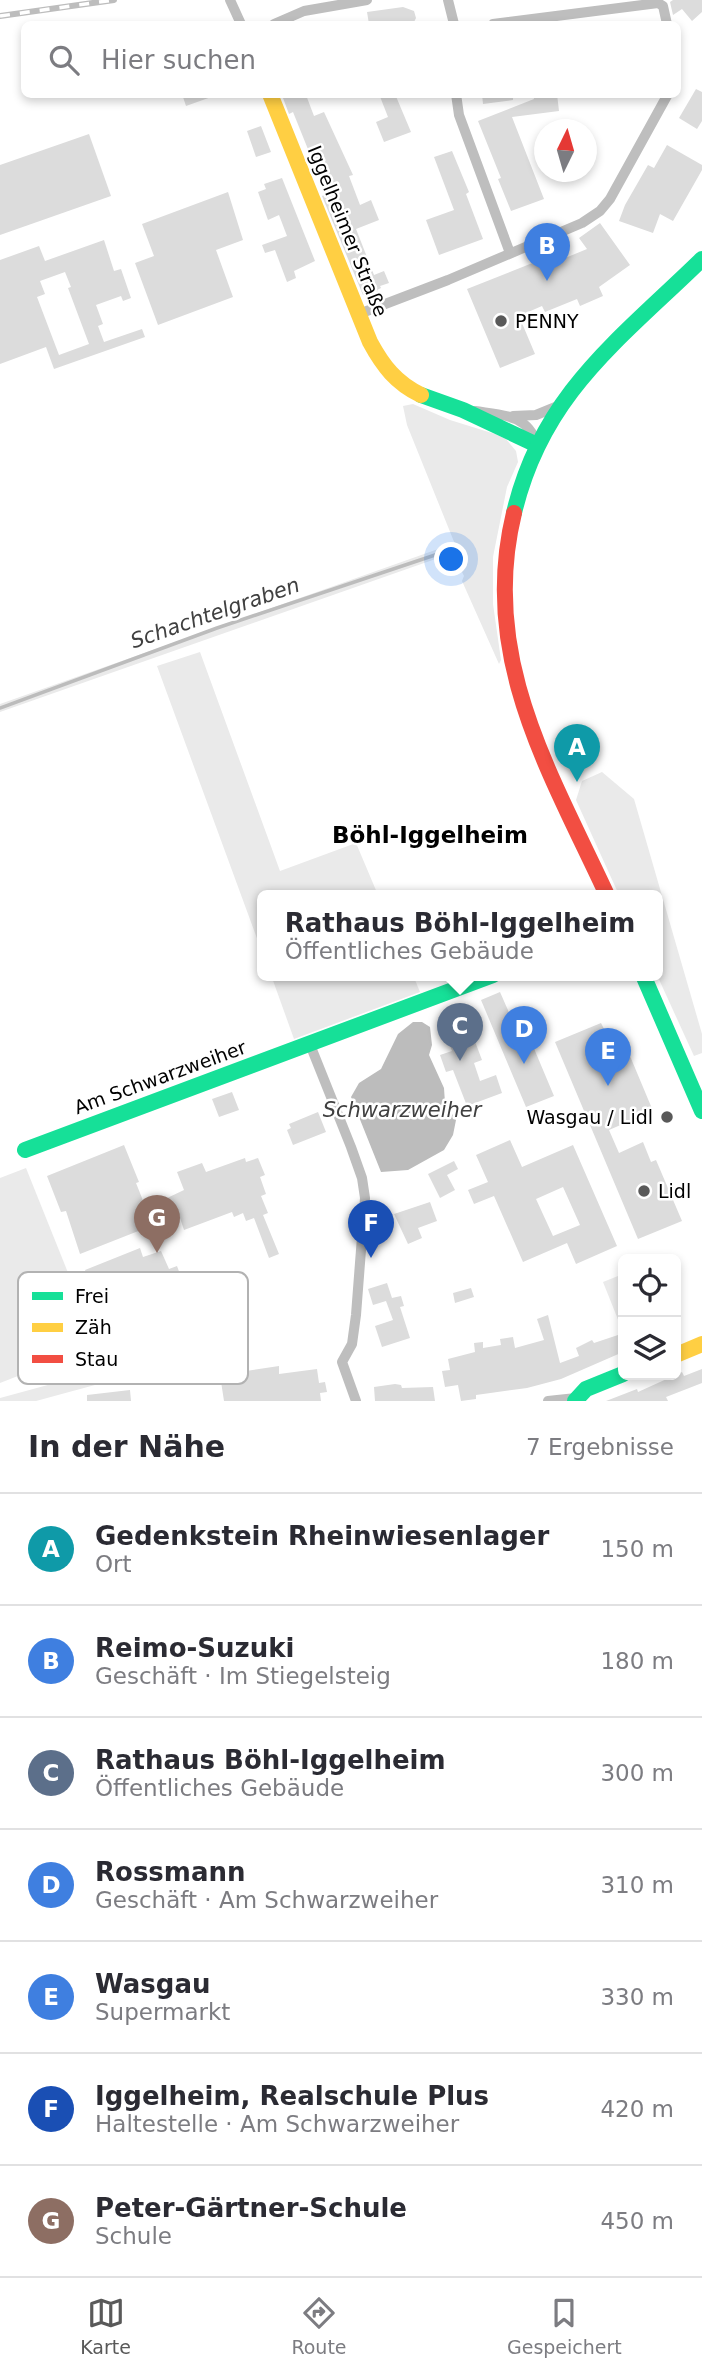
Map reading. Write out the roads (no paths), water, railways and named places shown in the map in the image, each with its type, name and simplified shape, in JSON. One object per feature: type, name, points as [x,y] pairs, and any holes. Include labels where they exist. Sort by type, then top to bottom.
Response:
[{"type":"street","points":[[230,0],[240,21]]},
{"type":"street","points":[[281,21],[304,11],[367,0]]},
{"type":"street","points":[[448,0],[453,21]]},
{"type":"street","points":[[518,21],[658,4],[663,6],[666,21]]},
{"type":"street","name":"Iggelheimer Straße","points":[[272,98],[378,359],[394,379],[421,395],[461,410]]},
{"type":"street","points":[[456,98],[458,115],[510,253]]},
{"type":"street","points":[[359,314],[448,280],[582,223],[600,211],[610,199],[666,98]]},
{"type":"street","points":[[605,890],[528,720],[509,654],[504,615],[505,557],[516,499],[537,445],[560,405],[604,352],[702,258]]},
{"type":"street","points":[[461,410],[511,416],[536,415],[560,405]]},
{"type":"street","points":[[461,410],[537,445]]},
{"type":"street","points":[[511,416],[529,427],[537,445]]},
{"type":"street","name":"Am Schwarzweiher","points":[[25,1150],[477,981]]},
{"type":"street","points":[[646,981],[702,1111]]},
{"type":"street","points":[[309,1042],[351,1147],[363,1186],[364,1213],[356,1315],[352,1344],[342,1362],[356,1401]]},
{"type":"street","points":[[681,1352],[702,1344]]},
{"type":"street","points":[[548,1401],[575,1399],[586,1389],[618,1376]]},
{"type":"water","name":"Schwarzweiher","points":[[413,1022],[422,1022],[430,1027],[432,1045],[429,1055],[444,1088],[445,1103],[456,1120],[453,1135],[444,1150],[408,1170],[381,1172],[351,1097],[359,1083],[381,1069],[398,1034]]},
{"type":"waterway","name":"Schachtelgraben","points":[[0,708],[217,628],[441,553]]},
{"type":"railway","points":[[0,16],[114,0]]},
{"type":"place","name":"Reimo-Suzuki","points":[[547,281]]},
{"type":"place","name":"PENNY","points":[[501,321]]},
{"type":"place","name":"Gedenkstein Rheinwiesenlager","points":[[577,782]]},
{"type":"place","name":"Rathaus Böhl-Iggelheim","points":[[460,1061]]},
{"type":"place","name":"Rossmann","points":[[524,1064]]},
{"type":"place","name":"Wasgau","points":[[608,1086]]},
{"type":"place","name":"Wasgau / Lidl","points":[[667,1117]]},
{"type":"place","name":"Lidl","points":[[644,1191]]},
{"type":"place","name":"Peter-Gärtner-Schule","points":[[157,1253]]},
{"type":"place","name":"Iggelheim, Realschule Plus","points":[[371,1258]]},
{"type":"district","name":"Böhl-Iggelheim","points":[[430,835]]}]
